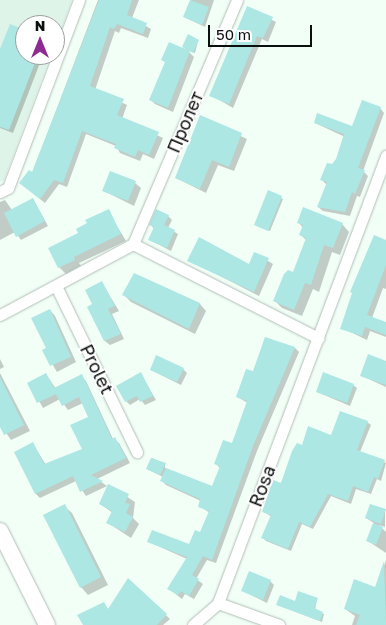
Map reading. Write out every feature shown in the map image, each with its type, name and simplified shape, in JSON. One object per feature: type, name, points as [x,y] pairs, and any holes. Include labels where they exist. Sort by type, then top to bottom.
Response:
[{"type":"main road","points":[[0,531],[47,625]]},
{"type":"street","points":[[0,192],[8,188],[79,0]]},
{"type":"street","name":"Пролет","points":[[133,244],[238,0]]},
{"type":"street","name":"Rosa","points":[[193,625],[218,603],[385,160]]},
{"type":"street","points":[[0,315],[133,244],[318,338]]},
{"type":"street","name":"Prolet","points":[[56,286],[137,452]]},
{"type":"street","points":[[218,603],[278,625]]},
{"type":"shaded area","points":[[0,0],[72,0],[65,19],[65,15],[15,15],[15,65],[47,65],[4,180],[0,182]]},
{"type":"building","points":[[99,0],[132,0],[127,15],[147,23],[143,34],[117,24],[114,29],[110,27],[90,86],[124,99],[117,115],[159,132],[149,155],[138,150],[135,157],[114,148],[116,144],[82,131],[63,183],[54,180],[40,199],[19,183],[29,170],[32,172]]},
{"type":"building","points":[[190,0],[209,7],[202,25],[183,17]]},
{"type":"building","points":[[247,6],[273,17],[263,38],[257,36],[229,104],[209,96]]},
{"type":"building","points":[[10,24],[15,26],[15,65],[34,65],[9,130],[0,127],[0,49]]},
{"type":"building","points":[[188,34],[199,40],[193,53],[182,47]]},
{"type":"building","points":[[169,42],[190,51],[168,108],[149,100],[165,62],[161,60]]},
{"type":"building","points":[[362,100],[381,107],[358,168],[365,170],[355,194],[352,192],[345,212],[317,207],[327,182],[320,180],[327,163],[332,164],[336,159],[344,134],[314,123],[317,113],[352,126]]},
{"type":"building","points":[[200,115],[242,133],[229,167],[212,160],[200,189],[175,178]]},
{"type":"building","points":[[110,171],[136,181],[128,201],[102,191]]},
{"type":"building","points":[[268,190],[282,196],[268,231],[254,225]]},
{"type":"building","points":[[33,198],[45,221],[16,237],[4,213]]},
{"type":"building","points":[[303,207],[343,223],[333,248],[324,245],[311,285],[305,283],[294,310],[273,301],[284,274],[288,270],[293,272],[306,238],[299,235],[303,225],[297,223]]},
{"type":"building","points":[[109,209],[121,234],[74,257],[75,260],[58,268],[48,248],[78,233],[76,229],[87,223],[85,220]]},
{"type":"building","points":[[156,209],[169,215],[164,225],[175,230],[167,248],[148,240],[154,227],[149,225]]},
{"type":"building","points":[[374,235],[386,240],[386,265],[367,315],[386,322],[386,335],[365,327],[362,336],[340,329],[352,293],[350,292]]},
{"type":"building","points":[[199,237],[249,264],[254,252],[269,258],[254,292],[187,261]]},
{"type":"building","points":[[134,273],[200,303],[189,329],[122,295]]},
{"type":"building","points":[[102,281],[115,306],[108,309],[121,334],[104,341],[87,307],[92,304],[85,290]]},
{"type":"building","points":[[50,309],[71,357],[50,366],[42,350],[46,348],[31,318]]},
{"type":"building","points":[[265,337],[295,347],[253,446],[212,560],[203,556],[192,575],[199,579],[189,596],[181,591],[178,595],[167,589],[187,557],[147,542],[152,530],[189,544],[195,530],[200,532],[209,511],[198,507],[200,499],[160,481],[166,468],[212,486],[220,466],[214,464],[223,440],[232,443],[247,401],[236,397],[246,369],[253,371]]},
{"type":"building","points":[[368,354],[386,361],[386,385],[360,376]]},
{"type":"building","points":[[156,355],[184,368],[177,382],[150,370]]},
{"type":"building","points":[[141,372],[153,396],[140,402],[137,396],[125,402],[116,386]]},
{"type":"building","points":[[323,372],[354,384],[347,403],[316,392]]},
{"type":"building","points":[[46,373],[54,388],[82,374],[112,439],[115,437],[126,458],[91,475],[103,481],[80,492],[73,476],[35,494],[14,452],[33,442],[44,464],[82,449],[70,425],[88,417],[79,397],[62,406],[56,394],[37,403],[27,383]]},
{"type":"building","points":[[0,377],[24,425],[4,435],[0,427]]},
{"type":"building","points":[[340,411],[368,421],[357,450],[385,460],[378,479],[374,477],[368,492],[353,486],[348,501],[328,494],[310,527],[299,522],[288,549],[261,538],[271,515],[262,512],[273,480],[281,483],[292,451],[297,443],[302,445],[308,426],[331,435]]},
{"type":"building","points":[[151,458],[166,463],[160,475],[146,469]]},
{"type":"building","points":[[108,484],[129,494],[125,503],[130,504],[126,513],[133,517],[125,532],[106,523],[112,511],[99,504]]},
{"type":"building","points":[[65,504],[101,577],[80,588],[43,515]]},
{"type":"building","points":[[370,504],[386,509],[381,524],[365,518]]},
{"type":"building","points":[[373,523],[383,527],[376,545],[366,541]]},
{"type":"building","points":[[384,561],[386,625],[356,625],[360,615],[344,609],[354,579],[375,587]]},
{"type":"building","points":[[249,571],[271,580],[263,600],[241,591]]},
{"type":"building","points":[[128,578],[167,614],[157,625],[83,625],[77,615],[104,602],[108,609]]},
{"type":"building","points":[[298,591],[318,598],[314,608],[323,612],[320,621],[276,605],[280,595],[295,601]]}]
